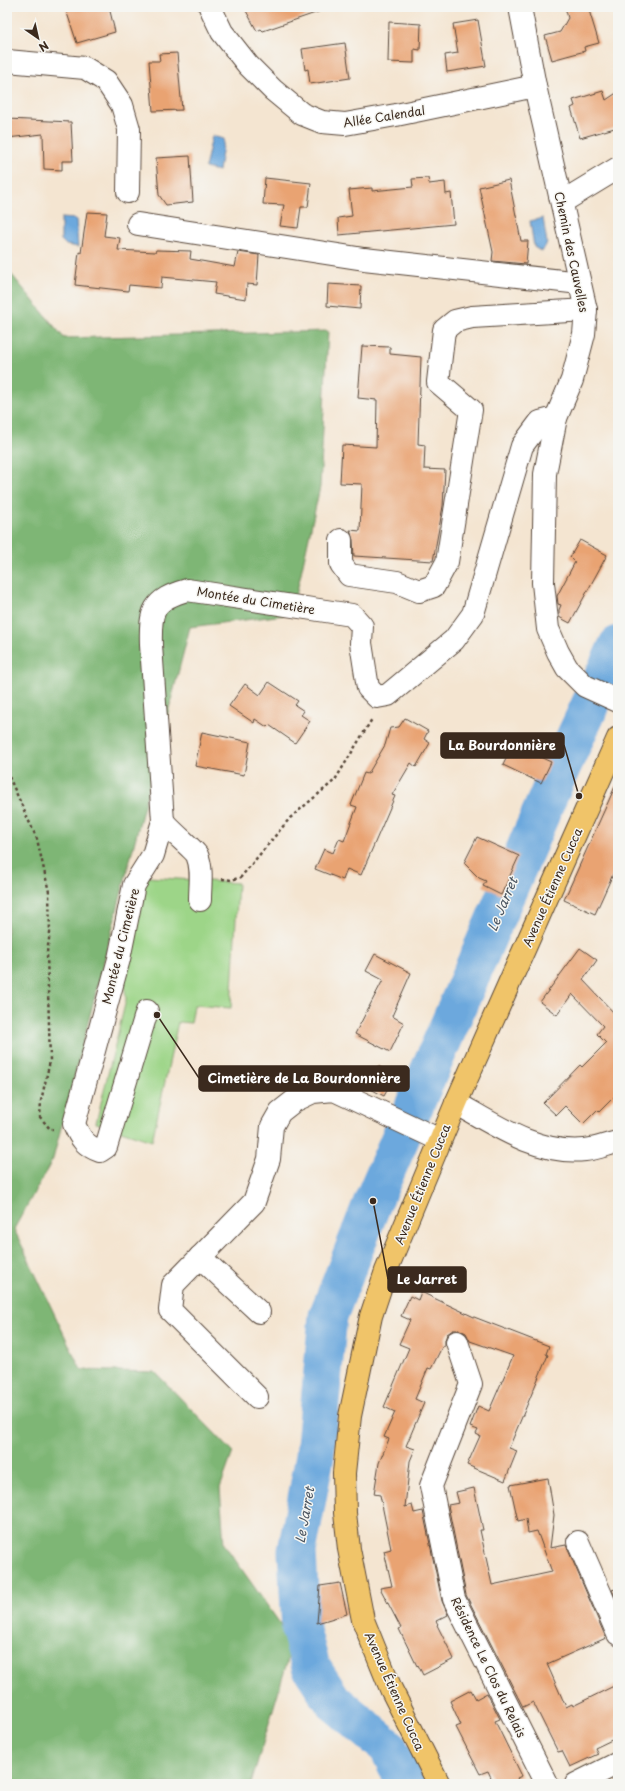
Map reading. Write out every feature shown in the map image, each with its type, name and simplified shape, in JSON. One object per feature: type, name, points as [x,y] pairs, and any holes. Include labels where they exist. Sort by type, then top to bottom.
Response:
[{"type":"main road","name":"Avenue Étienne Cucca","points":[[439,1784],[391,1689],[363,1620],[349,1549],[345,1513],[344,1473],[350,1416],[371,1316],[386,1271],[456,1103],[618,738]]},
{"type":"street","name":"Allée Calendal","points":[[210,7],[222,32],[248,65],[268,85],[302,114],[322,122],[345,124],[535,86]]},
{"type":"street","name":"Chemin des Cauvelles","points":[[520,7],[535,86],[586,310],[584,334],[572,380],[556,418],[545,474],[543,583],[548,629],[567,668],[585,686],[616,700]]},
{"type":"street","points":[[7,61],[85,68],[106,81],[122,105],[129,129],[128,192]]},
{"type":"street","points":[[562,202],[618,168]]},
{"type":"street","points":[[138,224],[364,259],[580,283]]},
{"type":"street","points":[[341,540],[341,564],[349,575],[397,582],[419,591],[434,586],[447,562],[471,410],[438,382],[444,330],[455,321],[472,317],[586,310]]},
{"type":"street","points":[[377,697],[388,695],[454,640],[473,614],[522,446],[540,422],[556,418]]},
{"type":"street","name":"Montée du Cimetière","points":[[79,1135],[74,1124],[119,959],[134,885],[153,855],[163,821],[150,618],[160,602],[171,595],[187,590],[352,614],[362,626],[361,643],[368,688],[377,697]]},
{"type":"street","points":[[163,821],[196,855],[202,878],[200,900]]},
{"type":"street","points":[[79,1135],[89,1148],[100,1150],[106,1147],[113,1128],[146,1010]]},
{"type":"street","points":[[257,1397],[170,1310],[173,1285],[254,1202],[269,1159],[272,1126],[280,1112],[294,1101],[313,1092],[334,1090],[420,1132],[440,1140]]},
{"type":"street","points":[[456,1103],[518,1138],[550,1148],[585,1150],[618,1142]]},
{"type":"street","points":[[200,1257],[259,1312]]},
{"type":"street","name":"Résidence Le Clos du Relais","points":[[457,1342],[471,1384],[431,1486],[454,1599],[547,1784]]},
{"type":"street","points":[[578,1542],[618,1634]]},
{"type":"street","points":[[576,1784],[618,1763]]},
{"type":"path","points":[[232,880],[242,877],[290,818],[335,780],[376,712],[377,697]]},
{"type":"path","points":[[7,759],[9,777],[37,839],[49,892],[50,933],[47,952],[50,1061],[41,1101],[40,1117],[50,1128],[79,1135]]},
{"type":"green space","points":[[7,269],[64,338],[328,331],[320,487],[292,614],[190,627],[53,1159],[14,1229],[81,1370],[155,1372],[233,1452],[220,1488],[224,1544],[293,1642],[251,1784],[7,1784]]},
{"type":"green space","points":[[148,877],[238,883],[231,1008],[194,1005],[191,1023],[178,1022],[152,1141],[96,1123],[126,1000],[125,987],[121,973],[140,886]]},
{"type":"water","points":[[212,136],[224,139],[219,171],[205,168]]},
{"type":"water","points":[[61,218],[76,219],[78,247],[66,245],[61,240]]},
{"type":"water","points":[[543,218],[547,243],[542,252],[534,247],[530,221]]},
{"type":"building","points":[[65,7],[109,7],[115,32],[77,43]]},
{"type":"building","points":[[244,7],[324,7],[324,10],[263,31],[261,29],[257,31]]},
{"type":"building","points":[[565,7],[588,7],[599,43],[584,47],[585,51],[552,60],[545,36],[560,32],[568,18]]},
{"type":"building","points":[[478,20],[486,66],[447,72],[445,55],[458,53],[453,24]]},
{"type":"building","points":[[389,22],[421,24],[420,50],[414,49],[414,63],[388,62]]},
{"type":"building","points":[[345,43],[350,78],[310,84],[308,69],[305,70],[302,49]]},
{"type":"building","points":[[177,53],[182,110],[153,111],[149,61],[160,61],[159,54]]},
{"type":"building","points":[[603,91],[606,100],[618,92],[618,127],[580,138],[571,108],[575,106],[573,100]]},
{"type":"building","points":[[7,119],[71,122],[73,161],[62,161],[62,170],[44,169],[43,134],[7,138]]},
{"type":"building","points":[[190,156],[193,202],[166,205],[159,195],[156,158]]},
{"type":"building","points":[[265,178],[311,183],[308,207],[301,207],[298,228],[280,226],[284,205],[263,204]]},
{"type":"building","points":[[428,178],[429,184],[445,182],[446,194],[451,193],[454,224],[339,235],[338,218],[352,216],[349,190],[372,188],[372,191],[413,187],[412,179]]},
{"type":"building","points":[[509,180],[521,241],[528,241],[526,264],[492,261],[493,252],[479,187]]},
{"type":"building","points":[[87,212],[107,213],[104,236],[120,238],[118,250],[155,252],[156,250],[191,251],[190,259],[235,267],[238,252],[259,255],[257,285],[247,284],[246,299],[214,294],[216,282],[162,277],[161,288],[129,285],[128,291],[75,285],[79,252],[81,253]]},
{"type":"building","points":[[328,284],[361,286],[360,309],[327,306]]},
{"type":"building","points":[[362,346],[390,347],[390,354],[421,357],[418,444],[425,445],[424,469],[445,470],[443,506],[433,561],[354,556],[353,540],[350,530],[360,531],[362,484],[340,483],[342,445],[376,447],[377,400],[358,398]]},
{"type":"building","points":[[580,540],[607,555],[570,623],[559,617],[561,605],[558,604],[557,596],[575,562],[570,557]]},
{"type":"building","points":[[269,682],[298,701],[295,705],[304,711],[301,715],[310,721],[295,743],[269,725],[267,727],[255,719],[254,723],[229,706],[245,684],[260,695]]},
{"type":"building","points":[[405,718],[428,731],[424,739],[430,743],[416,767],[411,763],[392,795],[395,796],[361,875],[347,869],[343,880],[315,869],[324,849],[333,853],[339,839],[344,841],[357,807],[351,805],[364,773],[368,774],[385,745],[390,728],[399,727]]},
{"type":"building","points":[[202,732],[250,742],[244,775],[195,766]]},
{"type":"building","points":[[513,745],[551,762],[541,783],[503,765]]},
{"type":"building","points":[[618,780],[618,863],[595,914],[564,900]]},
{"type":"building","points":[[477,837],[519,856],[501,895],[483,886],[486,881],[479,878],[464,863]]},
{"type":"building","points":[[580,948],[597,960],[583,980],[615,1014],[618,1011],[618,1093],[599,1112],[597,1110],[583,1124],[565,1106],[556,1115],[543,1103],[580,1065],[582,1067],[606,1043],[597,1034],[603,1026],[572,994],[557,1015],[540,1002]]},
{"type":"building","points":[[375,954],[411,973],[392,1016],[404,1023],[390,1052],[355,1034],[383,980],[366,971]]},
{"type":"building","points":[[378,1066],[395,1076],[384,1096],[365,1086]]},
{"type":"building","points":[[421,1292],[474,1317],[549,1346],[546,1354],[548,1355],[509,1448],[517,1451],[505,1481],[467,1465],[480,1436],[476,1434],[478,1430],[470,1427],[478,1406],[489,1411],[513,1356],[470,1341],[466,1333],[460,1330],[453,1330],[447,1334],[445,1346],[442,1347],[431,1369],[428,1368],[415,1399],[424,1403],[406,1446],[415,1449],[410,1461],[405,1507],[412,1505],[414,1513],[423,1511],[442,1601],[448,1615],[436,1621],[454,1659],[423,1675],[418,1665],[417,1666],[399,1629],[401,1628],[380,1588],[392,1586],[384,1551],[391,1549],[380,1495],[374,1494],[379,1463],[389,1439],[384,1437],[395,1412],[384,1407],[409,1348],[399,1344],[410,1320],[401,1316],[410,1296],[418,1300]]},
{"type":"building","points":[[548,1478],[554,1515],[550,1548],[566,1545],[606,1638],[547,1664],[566,1707],[572,1704],[573,1706],[618,1684],[618,1737],[595,1748],[598,1754],[570,1767],[562,1751],[558,1752],[533,1702],[523,1707],[466,1595],[448,1505],[459,1503],[456,1492],[474,1488],[483,1530],[480,1530],[492,1585],[552,1572],[537,1531],[528,1533],[526,1519],[518,1521],[510,1485]]},
{"type":"building","points":[[340,1583],[347,1614],[317,1623],[320,1586]]},
{"type":"building","points":[[618,1588],[618,1603],[612,1590]]},
{"type":"building","points":[[471,1690],[476,1699],[487,1693],[500,1719],[495,1721],[522,1776],[517,1778],[520,1784],[494,1784],[488,1771],[480,1774],[456,1727],[461,1725],[450,1701]]},
{"type":"waterway","name":"Le Jarret","points":[[406,1784],[388,1747],[333,1701],[311,1667],[301,1631],[297,1551],[315,1456],[328,1316],[373,1201],[554,783],[618,645]]},
{"type":"place","name":"La Bourdonnière","points":[[579,796]]},
{"type":"place","name":"Cimetière de La Bourdonnière","points":[[157,1015]]},
{"type":"place","name":"Le Jarret","points":[[373,1201]]}]
